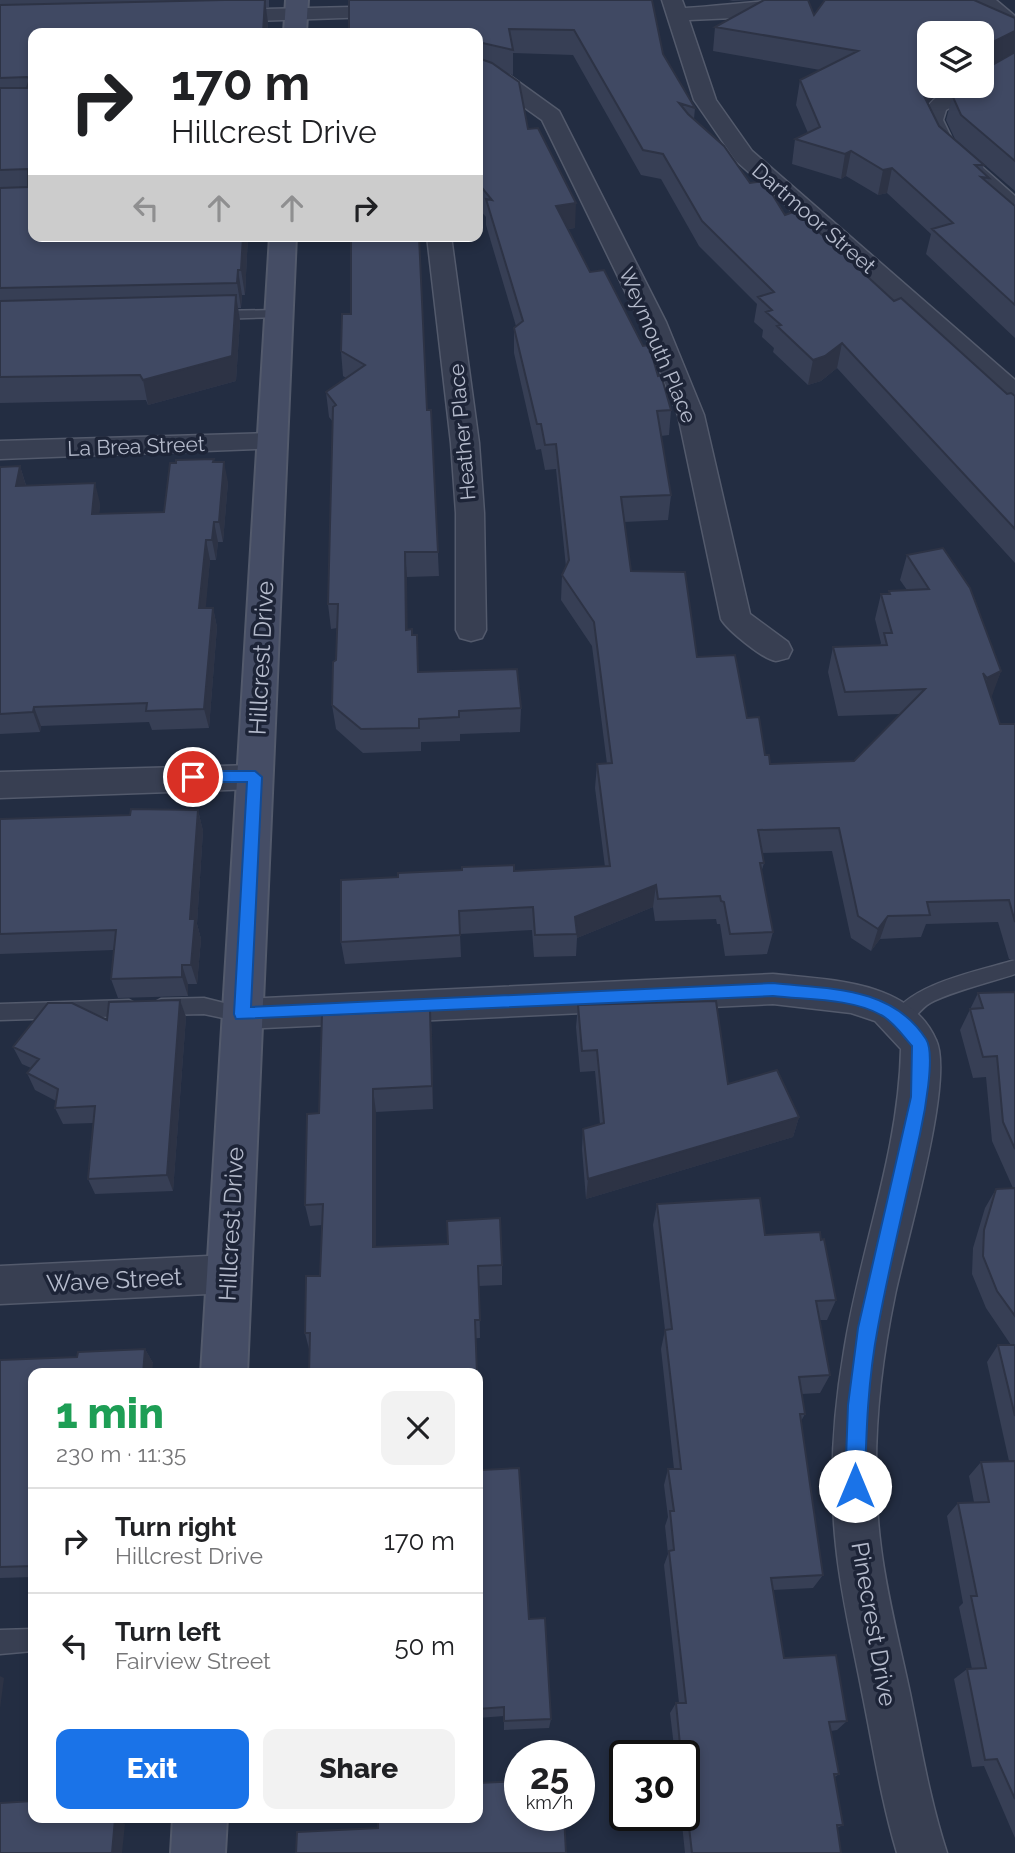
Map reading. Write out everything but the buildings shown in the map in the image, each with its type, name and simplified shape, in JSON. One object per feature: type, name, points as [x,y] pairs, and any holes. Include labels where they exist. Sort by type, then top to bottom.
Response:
[{"type":"street","points":[[673,7],[734,12],[787,0]]},
{"type":"street","points":[[984,0],[1015,27]]},
{"type":"street","name":"Dartmoor Street","points":[[673,7],[705,100],[744,156],[1015,394]]},
{"type":"street","points":[[203,16],[412,11]]},
{"type":"street","name":"Weymouth Place","points":[[483,75],[501,80],[551,116],[653,322],[691,415],[736,619],[777,650]]},
{"type":"street","points":[[952,98],[936,107],[932,120],[943,144],[1015,208]]},
{"type":"street","name":"Hillcrest Drive","points":[[224,1368],[283,242]]},
{"type":"street","name":"Heather Place","points":[[440,242],[470,513],[471,629]]},
{"type":"street","name":"La Brea Street","points":[[0,450],[272,442]]},
{"type":"street","points":[[0,785],[220,775],[255,777]]},
{"type":"street","name":"Pinecrest Drive","points":[[242,1014],[773,989],[851,998],[887,1009],[920,1044],[920,1097],[868,1328],[857,1405],[854,1465],[856,1528],[895,1743],[922,1853]]},
{"type":"street","name":"Wave Street","points":[[0,1285],[229,1274]]},
{"type":"street","points":[[198,1853],[200,1823]]},
{"type":"lane","points":[[195,316],[279,314]]},
{"type":"lane","points":[[899,1020],[922,998],[1015,967]]},
{"type":"lane","points":[[0,1012],[204,1006],[242,1014]]},
{"type":"lane","points":[[0,1642],[28,1640]]},
{"type":"route","points":[[193,777],[255,777],[242,1014],[773,989],[851,998],[887,1009],[899,1020],[920,1044],[920,1097],[868,1328],[857,1405],[855,1486]]}]
